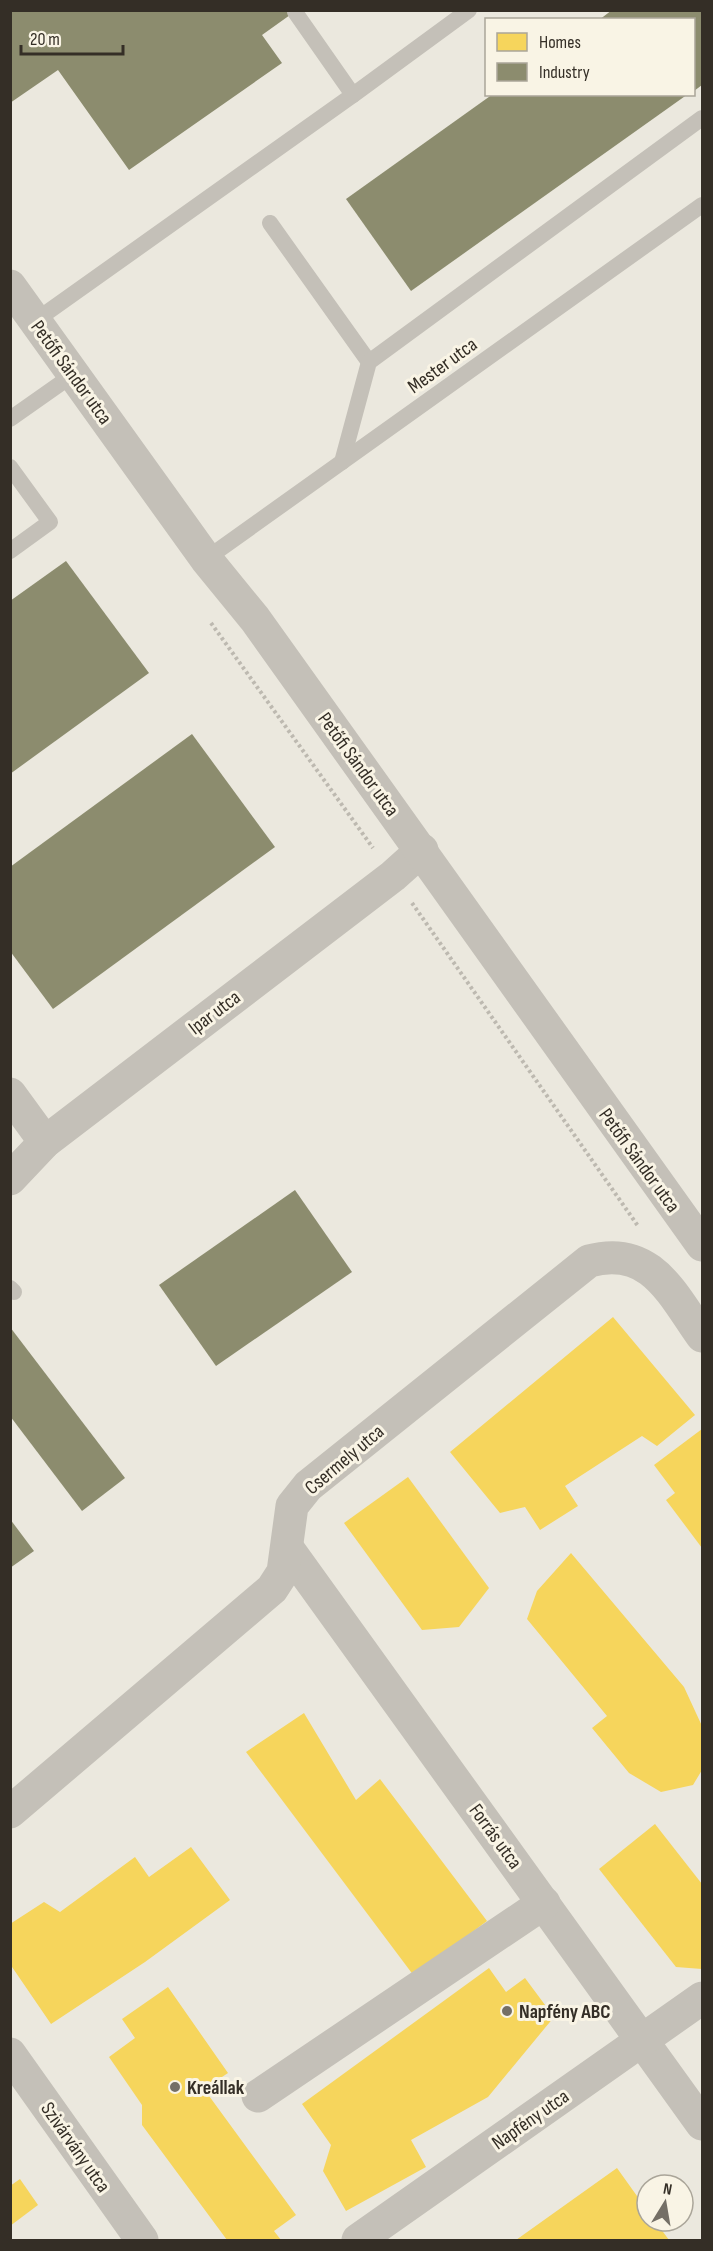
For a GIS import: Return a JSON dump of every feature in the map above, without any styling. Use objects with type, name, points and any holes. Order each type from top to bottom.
[{"type":"street","name":"Petőfi Sándor utca","points":[[10,286],[206,559],[255,619],[422,850],[702,1245]]},
{"type":"street","name":"Ipar utca","points":[[10,1179],[45,1142],[393,876],[422,850]]},
{"type":"street","points":[[10,1094],[45,1142]]},
{"type":"street","name":"Csermely utca","points":[[10,1812],[272,1589],[283,1572],[288,1549],[292,1506],[308,1486],[589,1261],[605,1257],[622,1257],[657,1273],[702,1336]]},
{"type":"street","name":"Forrás utca","points":[[288,1549],[702,2124]]},
{"type":"street","points":[[258,2096],[544,1903]]},
{"type":"street","name":"Napfény utca","points":[[358,2241],[702,1998]]},
{"type":"street","name":"Szivárvány utca","points":[[10,2054],[142,2241]]},
{"type":"lane","points":[[35,321],[470,10]]},
{"type":"lane","points":[[295,12],[353,95]]},
{"type":"lane","points":[[342,462],[369,362],[702,118]]},
{"type":"lane","name":"Mester utca","points":[[206,559],[702,205]]},
{"type":"lane","points":[[270,223],[369,362]]},
{"type":"lane","points":[[10,419],[74,374]]},
{"type":"lane","points":[[10,467],[50,522],[10,551]]},
{"type":"path","points":[[208,618],[393,876],[640,1230]]},
{"type":"building: Homes","points":[[613,1317],[695,1415],[657,1446],[642,1436],[565,1486],[578,1506],[540,1530],[525,1507],[500,1513],[450,1452]]},
{"type":"building: Homes","points":[[702,1429],[702,1548],[666,1500],[675,1493],[654,1465]]},
{"type":"building: Homes","points":[[408,1477],[489,1588],[459,1627],[422,1630],[344,1523]]},
{"type":"building: Homes","points":[[571,1553],[684,1687],[702,1726],[702,1770],[693,1785],[661,1792],[629,1773],[592,1728],[607,1716],[527,1619],[537,1591]]},
{"type":"building: Homes","points":[[304,1713],[356,1800],[380,1779],[487,1921],[414,1976],[246,1752]]},
{"type":"building: Homes","points":[[655,1824],[702,1884],[702,1969],[676,1967],[599,1869]]},
{"type":"building: Homes","points":[[191,1847],[230,1900],[145,1962],[51,2024],[10,1964],[10,1924],[44,1902],[60,1912],[135,1857],[149,1877]]},
{"type":"building: Homes","points":[[489,1968],[506,1992],[525,1978],[554,2017],[488,2097],[411,2140],[426,2167],[346,2211],[323,2171],[331,2145],[302,2104]]},
{"type":"building: Homes","points":[[168,1987],[228,2073],[204,2089],[296,2215],[274,2231],[281,2240],[227,2240],[142,2125],[142,2105],[109,2057],[135,2038],[122,2019]]},
{"type":"building: Homes","points":[[617,2168],[635,2193],[635,2233],[664,2233],[669,2240],[516,2240]]},
{"type":"building: Homes","points":[[20,2179],[38,2205],[10,2226],[10,2186]]},
{"type":"building: Industry","points":[[10,10],[297,10],[262,35],[282,63],[129,170],[58,70],[10,103]]},
{"type":"building: Industry","points":[[612,10],[702,10],[702,85],[695,90],[695,18],[602,18]]},
{"type":"building: Industry","points":[[490,96],[685,96],[411,291],[346,199]]},
{"type":"building: Industry","points":[[66,561],[149,673],[10,774],[10,601]]},
{"type":"building: Industry","points":[[192,734],[275,847],[53,1009],[10,951],[10,867]]},
{"type":"building: Industry","points":[[295,1190],[352,1272],[216,1366],[159,1285]]},
{"type":"building: Industry","points":[[10,1327],[125,1478],[82,1511],[10,1416]]},
{"type":"building: Industry","points":[[10,1519],[34,1551],[10,1568]]},
{"type":"place","name":"Napfény ABC","points":[[507,2011]]},
{"type":"place","name":"Kreállak","points":[[175,2087]]}]
